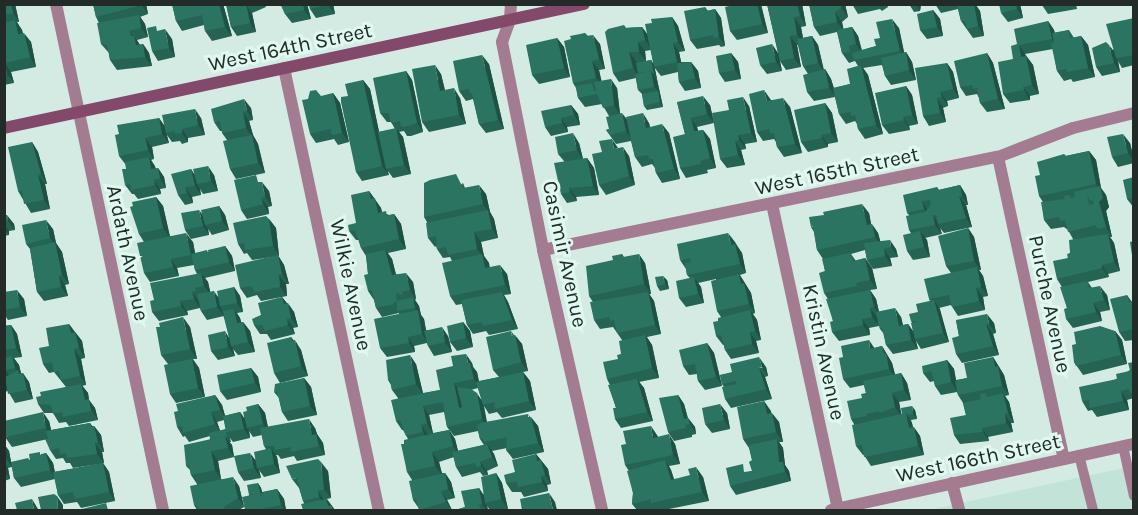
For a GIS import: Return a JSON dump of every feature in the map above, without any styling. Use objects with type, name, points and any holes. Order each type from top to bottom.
[{"type":"street","name":"Ardath Avenue","points":[[56,4],[163,510]]},
{"type":"street","name":"Casimir Avenue","points":[[511,4],[510,20],[502,42],[543,250],[602,510]]},
{"type":"street","name":"West 164th Street","points":[[4,128],[584,4]]},
{"type":"street","name":"Wilkie Avenue","points":[[284,69],[380,510]]},
{"type":"street","name":"West 165th Street","points":[[543,250],[998,157],[1073,128],[1134,113]]},
{"type":"street","name":"Purche Avenue","points":[[998,157],[1064,459]]},
{"type":"street","name":"Kristin Avenue","points":[[772,204],[834,510]]},
{"type":"street","name":"West 166th Street","points":[[834,510],[1128,445]]},
{"type":"street","points":[[952,483],[958,510]]},
{"type":"lane","points":[[1128,445],[1134,496]]},
{"type":"lane","points":[[1079,455],[1093,510]]},
{"type":"shaded area","points":[[1133,466],[1133,510],[939,510],[938,508]]},
{"type":"building","points":[[4,4],[11,4],[13,13],[4,15]]},
{"type":"building","points":[[93,4],[141,4],[142,5],[96,17]]},
{"type":"building","points":[[172,4],[219,4],[225,27],[205,31],[202,15],[176,21]]},
{"type":"building","points":[[226,4],[246,4],[250,23],[231,27]]},
{"type":"building","points":[[303,4],[304,10],[285,14],[281,5]]},
{"type":"building","points":[[309,4],[328,4],[328,5],[310,9]]},
{"type":"building","points":[[729,4],[757,4],[762,24],[730,31],[725,7]]},
{"type":"building","points":[[767,4],[797,4],[800,16],[794,17],[797,35],[790,36],[794,58],[780,61]]},
{"type":"building","points":[[809,4],[841,4],[841,8],[835,12],[837,22],[814,27]]},
{"type":"building","points":[[974,4],[978,26],[967,29],[965,21],[961,21],[957,5]]},
{"type":"building","points":[[999,4],[1016,4],[1017,9],[1001,13]]},
{"type":"building","points":[[705,7],[706,11],[715,9],[719,37],[714,38],[713,35],[690,40],[684,11]]},
{"type":"building","points":[[933,10],[937,27],[920,30],[917,14]]},
{"type":"building","points":[[139,15],[141,28],[129,31],[131,36],[134,36],[136,45],[143,44],[145,57],[110,60],[107,45],[101,44],[97,23]]},
{"type":"building","points":[[672,17],[678,42],[673,43],[677,62],[654,67],[645,24],[652,23],[651,19]]},
{"type":"building","points":[[1134,18],[1134,55],[1116,58],[1106,24]]},
{"type":"building","points":[[892,19],[900,51],[854,60],[852,53],[876,46],[874,39],[880,38],[876,22]]},
{"type":"building","points":[[15,20],[18,34],[24,33],[30,57],[5,63],[7,74],[4,75],[4,23]]},
{"type":"building","points":[[1048,21],[1052,39],[1019,45],[1021,57],[1026,56],[1032,85],[1023,87],[1024,90],[1003,94],[998,62],[1013,59],[1011,46],[1017,44],[1014,29]]},
{"type":"building","points":[[624,25],[624,28],[642,27],[645,40],[638,42],[639,52],[629,52],[633,68],[613,73],[605,32]]},
{"type":"building","points":[[156,26],[157,31],[165,29],[169,48],[152,51],[147,28]]},
{"type":"building","points":[[852,27],[856,44],[849,46],[850,52],[842,53],[837,30]]},
{"type":"building","points":[[1069,30],[1070,38],[1081,36],[1088,68],[1067,72],[1066,69],[1057,71],[1051,43],[1054,42],[1052,33]]},
{"type":"building","points":[[585,33],[586,36],[593,35],[599,59],[592,61],[596,78],[573,83],[564,41],[571,39],[570,36]]},
{"type":"building","points":[[812,36],[818,63],[803,66],[797,39]]},
{"type":"building","points":[[557,38],[564,68],[532,75],[526,45]]},
{"type":"building","points":[[1106,42],[1114,63],[1096,67],[1092,48]]},
{"type":"building","points":[[772,44],[776,62],[760,65],[756,48]]},
{"type":"building","points":[[906,52],[909,70],[885,76],[881,58]]},
{"type":"building","points":[[731,53],[735,70],[719,73],[716,56]]},
{"type":"building","points":[[987,53],[998,99],[980,103],[977,88],[973,89],[972,85],[960,87],[954,61]]},
{"type":"building","points":[[482,55],[498,120],[479,124],[472,93],[470,94],[469,89],[459,91],[453,61]]},
{"type":"building","points":[[651,60],[654,74],[651,71],[638,73],[636,63]]},
{"type":"building","points":[[691,62],[695,78],[679,82],[677,63]]},
{"type":"building","points":[[947,63],[953,89],[940,92],[942,97],[937,98],[940,113],[923,116],[915,68]]},
{"type":"building","points":[[435,65],[440,91],[454,88],[459,115],[422,122],[412,69]]},
{"type":"building","points":[[861,65],[876,125],[858,129],[855,115],[851,116],[851,112],[839,114],[833,88],[850,84],[847,69]]},
{"type":"building","points":[[825,69],[829,88],[807,92],[803,75]]},
{"type":"building","points":[[406,71],[417,123],[405,127],[401,126],[400,121],[391,123],[389,113],[380,113],[373,78]]},
{"type":"building","points":[[651,71],[654,87],[638,90],[635,74]]},
{"type":"building","points":[[611,79],[614,105],[603,108],[597,94],[578,98],[576,86],[592,83],[596,91],[594,82]]},
{"type":"building","points":[[363,80],[382,166],[356,172],[341,97],[348,96],[345,84]]},
{"type":"building","points":[[906,86],[912,115],[903,117],[904,120],[882,125],[875,93]]},
{"type":"building","points":[[316,90],[321,96],[333,93],[342,133],[332,135],[330,129],[310,134],[302,100],[308,99],[310,91]]},
{"type":"building","points":[[764,90],[767,101],[783,98],[795,144],[777,147],[774,133],[770,134],[769,129],[757,132],[749,94]]},
{"type":"building","points":[[658,91],[660,102],[644,106],[642,94]]},
{"type":"building","points":[[703,96],[707,114],[691,118],[694,131],[703,130],[710,158],[700,161],[701,164],[680,168],[673,137],[685,134],[677,102]]},
{"type":"building","points":[[743,97],[751,133],[738,135],[739,140],[735,141],[738,155],[720,159],[712,113],[729,110],[727,100]]},
{"type":"building","points":[[244,99],[247,111],[243,112],[246,128],[222,133],[220,121],[214,122],[211,109]]},
{"type":"building","points":[[825,103],[831,133],[821,135],[822,138],[801,142],[794,110]]},
{"type":"building","points":[[571,105],[574,115],[561,118],[562,123],[545,127],[541,111]]},
{"type":"building","points":[[195,109],[198,125],[182,129],[182,133],[175,134],[175,131],[166,133],[162,115]]},
{"type":"building","points":[[622,113],[626,131],[610,135],[606,130],[609,129],[606,117]]},
{"type":"building","points":[[643,113],[646,128],[662,124],[674,169],[656,173],[653,159],[649,159],[648,155],[635,157],[626,117]]},
{"type":"building","points":[[159,118],[162,134],[145,138],[148,150],[119,156],[115,135],[119,134],[117,125]]},
{"type":"building","points":[[396,128],[404,165],[386,169],[378,132]]},
{"type":"building","points":[[573,133],[577,150],[558,154],[555,137]]},
{"type":"building","points":[[1123,134],[1128,153],[1112,157],[1107,137]]},
{"type":"building","points":[[252,135],[258,163],[230,169],[223,141]]},
{"type":"building","points":[[612,139],[614,149],[623,147],[629,176],[599,185],[592,154],[602,152],[599,141]]},
{"type":"building","points":[[32,142],[41,174],[38,175],[44,200],[24,204],[22,191],[18,191],[8,147]]},
{"type":"building","points":[[1089,151],[1096,184],[1039,196],[1035,176],[1040,175],[1037,162],[1064,154],[1065,156]]},
{"type":"building","points":[[149,157],[151,169],[158,168],[160,178],[154,180],[155,185],[131,190],[130,184],[125,185],[122,169],[126,169],[125,162]]},
{"type":"building","points":[[587,158],[593,186],[569,188],[570,192],[561,194],[554,163]]},
{"type":"building","points":[[208,166],[211,181],[197,184],[193,169]]},
{"type":"building","points":[[191,169],[195,186],[185,187],[187,193],[178,195],[171,174]]},
{"type":"building","points":[[456,174],[463,188],[479,185],[483,204],[424,217],[424,183]]},
{"type":"building","points":[[256,175],[258,182],[262,182],[265,197],[261,198],[263,204],[241,210],[234,180]]},
{"type":"building","points":[[1134,177],[1134,198],[1127,199],[1123,180]]},
{"type":"building","points":[[960,185],[962,196],[959,196],[966,218],[938,224],[936,215],[933,215],[935,225],[909,230],[906,216],[925,212],[931,205],[930,200],[922,201],[924,209],[907,213],[903,195],[937,187],[938,190]]},
{"type":"building","points":[[1100,186],[1103,198],[1099,202],[1106,227],[1097,229],[1096,225],[1068,232],[1065,220],[1060,221],[1059,217],[1044,220],[1041,202],[1065,199],[1064,196],[1069,195],[1070,198],[1075,197],[1074,192]],"holes":[[[1087,193],[1090,201],[1093,200],[1094,204],[1089,205]]]},
{"type":"building","points":[[369,191],[371,199],[375,198],[378,213],[386,211],[387,216],[394,214],[399,239],[361,248],[355,230],[349,231],[348,225],[356,223],[351,195]]},
{"type":"building","points":[[156,197],[163,228],[139,234],[130,207],[133,206],[132,202]]},
{"type":"building","points":[[862,204],[867,225],[872,224],[875,237],[817,250],[809,217]]},
{"type":"building","points":[[219,206],[222,221],[205,225],[201,210]]},
{"type":"building","points":[[199,210],[203,226],[185,230],[181,213]]},
{"type":"building","points":[[488,210],[492,229],[474,232],[477,249],[448,255],[446,247],[437,249],[436,236],[428,238],[426,223]]},
{"type":"building","points":[[4,215],[7,215],[8,221],[4,222]]},
{"type":"building","points":[[266,216],[269,219],[273,246],[245,250],[244,243],[238,244],[233,223]]},
{"type":"building","points":[[46,220],[50,238],[26,244],[22,225]]},
{"type":"building","points":[[968,228],[974,261],[946,266],[938,236]]},
{"type":"building","points":[[920,231],[924,247],[907,251],[903,235]]},
{"type":"building","points":[[186,233],[191,255],[171,259],[173,267],[144,273],[137,243]]},
{"type":"building","points":[[728,233],[731,245],[735,244],[740,264],[687,275],[685,263],[691,262],[690,258],[680,260],[677,244]]},
{"type":"building","points":[[1108,234],[1114,262],[1102,265],[1102,268],[1057,279],[1053,261],[1068,258],[1069,240]]},
{"type":"building","points":[[890,240],[891,247],[884,249],[885,256],[867,260],[864,243]]},
{"type":"building","points":[[1134,241],[1134,254],[1132,255],[1130,242]]},
{"type":"building","points":[[55,242],[62,275],[59,276],[61,287],[37,292],[30,248]]},
{"type":"building","points":[[225,246],[229,262],[195,270],[191,254],[207,250],[209,256],[208,250]]},
{"type":"building","points":[[385,250],[392,275],[406,273],[410,290],[402,292],[403,295],[396,293],[397,301],[413,297],[415,308],[397,311],[397,302],[393,302],[394,304],[376,308],[372,290],[368,291],[364,275],[368,274],[366,254]]},
{"type":"building","points":[[850,253],[853,261],[865,258],[870,280],[856,283],[857,286],[824,293],[819,273],[825,271],[822,259]]},
{"type":"building","points":[[482,254],[485,268],[500,265],[505,285],[450,296],[442,263]]},
{"type":"building","points":[[622,254],[623,257],[639,254],[644,284],[589,296],[586,266],[613,260],[612,256]]},
{"type":"building","points":[[278,255],[282,274],[279,275],[280,287],[255,292],[251,286],[240,288],[235,265]]},
{"type":"building","points":[[977,267],[981,287],[976,288],[979,301],[952,307],[949,295],[929,299],[924,279]]},
{"type":"building","points":[[201,273],[204,286],[195,288],[196,291],[192,292],[194,299],[180,301],[181,306],[152,312],[150,301],[154,300],[150,283]]},
{"type":"building","points":[[739,274],[741,284],[744,283],[749,304],[717,311],[711,281]]},
{"type":"building","points":[[663,276],[665,284],[657,286],[655,277]]},
{"type":"building","points":[[694,277],[698,294],[679,298],[676,281]]},
{"type":"building","points":[[1087,281],[1089,288],[1100,286],[1104,300],[1093,303],[1096,312],[1066,319],[1064,309],[1067,308],[1060,287]]},
{"type":"building","points":[[234,287],[237,303],[220,306],[217,291]]},
{"type":"building","points":[[17,290],[20,307],[4,310],[4,292]]},
{"type":"building","points":[[870,290],[874,307],[870,308],[872,317],[862,319],[863,325],[832,332],[830,322],[833,321],[826,299]]},
{"type":"building","points":[[214,291],[217,307],[201,311],[197,294]]},
{"type":"building","points":[[502,292],[512,320],[483,326],[482,322],[467,325],[461,300]]},
{"type":"building","points":[[648,292],[655,325],[617,333],[614,320],[610,321],[609,317],[594,320],[590,302]]},
{"type":"building","points":[[1127,295],[1129,302],[1134,301],[1134,311],[1132,311],[1134,329],[1119,332],[1110,299]]},
{"type":"building","points":[[282,297],[284,304],[288,303],[291,318],[287,319],[288,325],[265,331],[262,325],[254,325],[252,319],[261,315],[258,303]]},
{"type":"building","points":[[934,300],[943,333],[915,339],[911,323],[919,321],[911,321],[909,314],[918,312],[916,304]]},
{"type":"building","points":[[895,308],[899,326],[908,324],[911,340],[886,345],[876,312]]},
{"type":"building","points":[[234,309],[237,323],[243,322],[248,342],[231,346],[223,311]]},
{"type":"building","points":[[418,310],[422,334],[408,337],[409,343],[380,348],[374,319]]},
{"type":"building","points":[[750,310],[755,331],[750,332],[752,344],[725,350],[721,335],[716,336],[713,322],[718,321],[718,318]]},
{"type":"building","points":[[987,314],[989,324],[986,324],[993,346],[956,354],[952,338],[959,336],[956,320]]},
{"type":"building","points":[[183,317],[190,349],[161,355],[156,327],[160,327],[159,323]]},
{"type":"building","points":[[463,322],[466,338],[450,342],[447,326]]},
{"type":"building","points":[[69,324],[71,333],[75,332],[79,348],[74,349],[80,376],[61,380],[59,371],[54,372],[52,362],[43,364],[39,348],[49,346],[46,328]]},
{"type":"building","points":[[11,325],[16,348],[4,350],[4,326]]},
{"type":"building","points":[[1100,326],[1115,331],[1121,355],[1076,366],[1072,345],[1076,344],[1074,332]]},
{"type":"building","points":[[442,327],[445,342],[428,346],[424,331]]},
{"type":"building","points":[[225,331],[228,347],[211,351],[208,335]]},
{"type":"building","points":[[511,331],[512,336],[515,335],[521,362],[493,370],[486,337]]},
{"type":"building","points":[[645,335],[652,368],[607,379],[603,362],[618,359],[617,355],[621,354],[619,341]]},
{"type":"building","points":[[291,337],[292,341],[295,340],[301,366],[274,373],[267,343]]},
{"type":"building","points":[[869,340],[870,349],[882,346],[889,369],[843,379],[839,358],[843,357],[841,346]]},
{"type":"building","points":[[707,343],[716,377],[698,381],[695,364],[683,366],[679,350]]},
{"type":"building","points":[[466,354],[474,379],[454,383],[459,408],[462,407],[457,387],[471,389],[477,393],[482,419],[447,427],[443,402],[423,406],[427,424],[421,425],[423,432],[406,436],[400,420],[396,421],[391,400],[440,390],[436,370],[453,366],[451,356]]},
{"type":"building","points":[[410,355],[416,384],[392,390],[390,380],[388,380],[386,360]]},
{"type":"building","points":[[12,356],[15,368],[4,372],[4,358]]},
{"type":"building","points":[[759,357],[762,367],[759,368],[766,389],[725,399],[722,387],[736,384],[736,381],[722,384],[720,375],[732,372],[730,364]]},
{"type":"building","points":[[993,357],[995,367],[998,366],[1002,386],[958,395],[955,381],[967,378],[964,363]]},
{"type":"building","points":[[192,359],[198,388],[170,394],[164,365]]},
{"type":"building","points":[[947,360],[951,382],[935,386],[931,371],[923,373],[922,366]]},
{"type":"building","points":[[1134,362],[1134,369],[1130,370],[1128,363]]},
{"type":"building","points":[[251,368],[255,383],[220,391],[217,375]]},
{"type":"building","points":[[18,370],[19,374],[23,373],[27,390],[8,394],[5,377]]},
{"type":"building","points":[[1134,370],[1134,392],[1130,393],[1129,389],[1121,391],[1123,401],[1090,408],[1089,400],[1082,401],[1079,387],[1117,379],[1116,374]]},
{"type":"building","points":[[523,372],[529,401],[495,409],[494,402],[483,405],[476,382]]},
{"type":"building","points":[[901,373],[904,390],[892,393],[895,407],[880,413],[879,411],[851,419],[847,401],[862,398],[861,394],[866,393],[863,381]]},
{"type":"building","points":[[304,378],[310,406],[282,412],[277,391],[274,392],[275,384]]},
{"type":"building","points":[[637,379],[647,412],[615,419],[613,408],[616,408],[608,385]]},
{"type":"building","points":[[81,384],[85,400],[89,399],[91,411],[63,417],[62,412],[53,414],[51,405],[38,404],[36,397],[41,396],[40,392]]},
{"type":"building","points":[[986,393],[987,397],[1003,393],[1008,413],[1005,414],[1006,423],[982,428],[983,432],[954,435],[950,418],[966,415],[963,403],[981,399],[980,394]]},
{"type":"building","points":[[215,395],[220,410],[211,412],[215,424],[183,433],[182,426],[177,427],[174,412],[178,411],[176,404]]},
{"type":"building","points":[[678,395],[684,419],[688,418],[690,424],[685,425],[686,428],[668,432],[659,398]]},
{"type":"building","points":[[764,401],[767,414],[772,413],[776,432],[743,439],[737,407]]},
{"type":"building","points":[[258,404],[263,424],[247,428],[243,412],[247,411],[246,407]]},
{"type":"building","points":[[720,404],[724,420],[705,424],[702,408]]},
{"type":"building","points":[[912,406],[913,414],[902,414],[901,408]]},
{"type":"building","points":[[43,412],[46,428],[5,437],[4,421]]},
{"type":"building","points":[[240,412],[244,429],[226,432],[223,416]]},
{"type":"building","points":[[906,413],[909,428],[914,427],[918,446],[864,457],[862,445],[856,446],[852,425]]},
{"type":"building","points":[[528,414],[528,417],[531,417],[538,443],[506,450],[507,437],[484,442],[483,438],[480,439],[477,426],[480,423]]},
{"type":"building","points":[[309,419],[312,435],[316,434],[319,446],[291,452],[290,447],[275,450],[274,446],[264,446],[260,428]]},
{"type":"building","points":[[90,423],[91,427],[94,426],[98,442],[95,443],[97,454],[67,458],[66,453],[60,454],[59,448],[50,450],[45,439],[48,439],[46,431]]},
{"type":"building","points":[[651,426],[653,438],[669,434],[673,455],[625,465],[621,445],[626,444],[623,431]]},
{"type":"building","points":[[226,429],[227,437],[210,439],[209,433]]},
{"type":"building","points":[[449,430],[453,446],[432,452],[435,466],[407,472],[401,444],[404,444],[404,440]]},
{"type":"building","points":[[225,436],[228,448],[211,451],[215,470],[191,475],[189,465],[186,466],[184,445]]},
{"type":"building","points":[[777,439],[779,462],[783,462],[785,472],[730,486],[726,468],[743,464],[744,472],[752,471],[749,462],[752,460],[749,445]]},
{"type":"building","points":[[487,444],[492,457],[480,462],[481,466],[477,467],[474,463],[456,467],[452,452]]},
{"type":"building","points":[[271,448],[274,464],[257,468],[254,452]]},
{"type":"building","points":[[40,452],[40,455],[46,453],[50,470],[14,478],[11,462],[28,458],[30,461],[29,454]]},
{"type":"building","points":[[250,453],[254,468],[238,472],[234,456]]},
{"type":"building","points":[[536,454],[537,461],[541,460],[545,475],[541,476],[542,482],[518,487],[517,482],[506,483],[504,475],[515,472],[512,460]]},
{"type":"building","points":[[318,459],[321,462],[324,489],[318,491],[319,497],[303,501],[297,478],[292,479],[286,466]]},
{"type":"building","points":[[665,460],[671,480],[690,475],[688,469],[696,467],[702,492],[651,503],[651,499],[632,504],[633,493],[627,471]]},
{"type":"building","points":[[103,463],[109,492],[75,499],[73,492],[58,495],[53,472]]},
{"type":"building","points":[[445,473],[448,489],[441,491],[446,502],[419,510],[416,500],[413,500],[409,481]]},
{"type":"building","points":[[496,473],[501,499],[485,503],[481,477]]},
{"type":"building","points":[[233,477],[238,498],[224,507],[225,510],[199,510],[194,505],[190,486]]},
{"type":"building","points":[[258,483],[261,496],[260,493],[249,495],[247,485]]},
{"type":"building","points":[[479,488],[481,510],[458,510],[465,507],[461,491]]},
{"type":"building","points":[[277,489],[281,505],[245,510],[242,497],[260,493],[262,499],[261,493]]},
{"type":"building","points":[[549,493],[553,510],[522,510],[520,499]]},
{"type":"building","points":[[54,494],[57,496],[58,510],[41,510],[38,497]]},
{"type":"building","points":[[32,499],[34,510],[17,510],[15,503]]},
{"type":"building","points":[[326,499],[328,506],[331,505],[333,510],[303,510],[301,504]]},
{"type":"building","points":[[106,503],[108,510],[82,509]]}]
